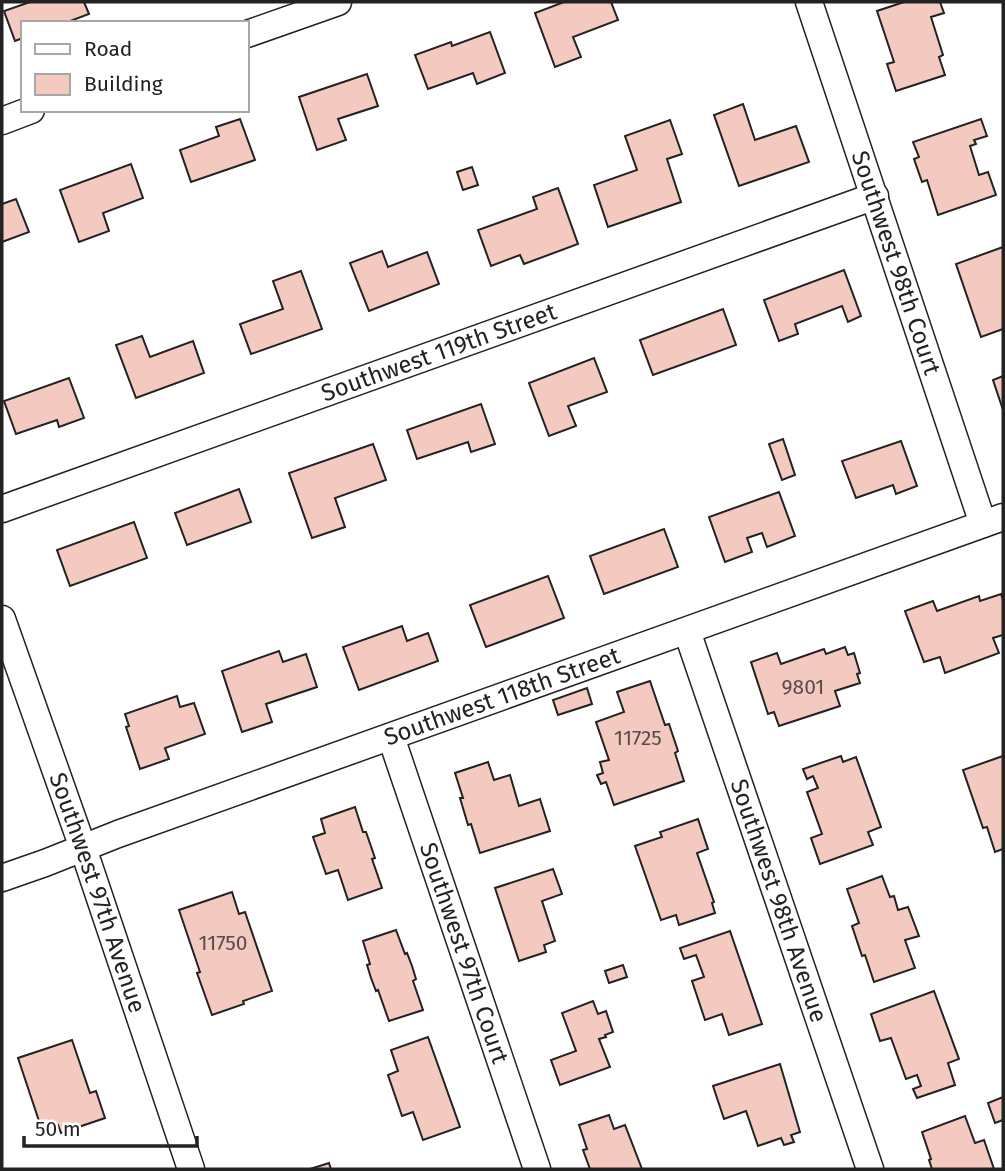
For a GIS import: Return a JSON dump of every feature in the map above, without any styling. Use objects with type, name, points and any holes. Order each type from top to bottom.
[{"type":"street","points":[[248,34],[338,2]]},
{"type":"street","name":"Southwest 98th Court","points":[[809,2],[875,196],[993,521]]},
{"type":"street","points":[[2,121],[26,112]]},
{"type":"street","name":"Southwest 119th Street","points":[[2,509],[875,196]]},
{"type":"street","name":"Southwest 118th Street","points":[[2,878],[993,521]]},
{"type":"street","name":"Southwest 97th Avenue","points":[[2,619],[83,848],[191,1169]]},
{"type":"street","name":"Southwest 98th Avenue","points":[[687,631],[870,1169]]},
{"type":"street","name":"Southwest 97th Court","points":[[391,737],[537,1169]]},
{"type":"building","points":[[30,2],[84,2],[89,14],[70,21],[21,21],[21,39],[15,41],[4,11]]},
{"type":"building","points":[[564,2],[611,2],[618,20],[573,37],[581,57],[555,67],[535,13]]},
{"type":"building","points":[[904,2],[940,2],[944,13],[931,17],[943,55],[939,57],[945,75],[896,91],[887,64],[894,62],[877,11]]},
{"type":"building","points":[[490,32],[505,73],[477,84],[473,73],[428,89],[415,55],[451,42],[452,46]]},
{"type":"building","points":[[367,74],[378,106],[338,119],[346,140],[317,150],[299,97]]},
{"type":"building","points":[[743,104],[755,140],[796,126],[809,162],[739,186],[714,115]]},
{"type":"building","points":[[240,119],[255,160],[191,182],[180,150],[219,136],[216,127]]},
{"type":"building","points":[[981,119],[987,136],[974,140],[976,144],[970,146],[979,175],[988,172],[996,195],[938,215],[927,180],[922,182],[914,159],[919,157],[913,142]]},
{"type":"building","points":[[670,120],[682,154],[667,159],[681,202],[608,227],[594,185],[637,170],[625,136]]},
{"type":"building","points":[[131,164],[143,198],[103,213],[109,231],[79,242],[60,190]]},
{"type":"building","points":[[472,167],[478,185],[463,190],[457,172]]},
{"type":"building","points":[[558,188],[578,244],[524,264],[520,255],[491,266],[478,230],[537,209],[533,197]]},
{"type":"building","points":[[16,199],[29,232],[2,242],[2,204]]},
{"type":"building","points":[[1003,247],[1003,329],[981,337],[956,264]]},
{"type":"building","points":[[382,251],[388,267],[427,252],[439,284],[369,311],[350,263]]},
{"type":"building","points":[[844,270],[861,316],[848,322],[842,306],[795,324],[798,334],[779,341],[764,300]]},
{"type":"building","points":[[301,271],[322,329],[251,354],[240,324],[283,309],[273,281]]},
{"type":"building","points":[[723,309],[736,345],[653,375],[640,340]]},
{"type":"building","points":[[142,336],[150,357],[193,341],[204,373],[136,398],[116,345]]},
{"type":"building","points":[[594,358],[607,392],[568,406],[576,426],[549,436],[529,383]]},
{"type":"building","points":[[1003,376],[1003,410],[993,380]]},
{"type":"building","points":[[69,378],[84,418],[59,427],[57,420],[16,434],[4,401]]},
{"type":"building","points":[[481,404],[495,444],[471,452],[468,442],[417,459],[407,430]]},
{"type":"building","points":[[783,439],[795,475],[782,480],[769,444]]},
{"type":"building","points":[[901,441],[917,486],[896,494],[893,485],[856,498],[842,461]]},
{"type":"building","points":[[373,444],[386,480],[335,498],[345,527],[312,538],[289,473]]},
{"type":"building","points":[[239,489],[251,522],[187,545],[175,513]]},
{"type":"building","points":[[779,492],[795,536],[767,547],[762,533],[747,538],[752,552],[725,562],[709,517]]},
{"type":"building","points":[[134,522],[147,558],[70,586],[57,550]]},
{"type":"building","points":[[664,529],[678,567],[604,594],[590,556]]},
{"type":"building","points":[[548,576],[564,618],[486,647],[470,605]]},
{"type":"building","points":[[1001,594],[1003,635],[993,638],[999,653],[945,673],[940,657],[924,662],[905,611],[933,601],[937,611],[979,596],[980,601]]},
{"type":"building","points":[[402,626],[407,641],[428,633],[438,661],[359,690],[343,647]]},
{"type":"building","points":[[845,647],[848,655],[854,653],[860,683],[835,691],[840,706],[779,726],[774,712],[768,714],[751,662],[777,653],[781,664],[824,649],[826,654]]},
{"type":"building","points":[[279,651],[283,662],[306,654],[317,687],[266,704],[272,722],[242,732],[222,671]]},
{"type":"building","points":[[650,681],[665,725],[669,724],[684,781],[614,805],[606,782],[601,784],[597,775],[603,773],[600,762],[609,760],[596,722],[624,712],[617,692]]},
{"type":"building","points":[[587,688],[592,704],[558,715],[553,700]]},
{"type":"building","points":[[177,696],[180,707],[194,703],[205,734],[165,748],[169,759],[140,769],[126,727],[129,726],[125,714]]},
{"type":"building","points":[[841,756],[843,762],[856,757],[881,827],[868,832],[873,845],[820,864],[811,838],[822,834],[807,792],[818,788],[813,776],[807,779],[803,769]]},
{"type":"building","points":[[1003,756],[1003,849],[995,852],[987,827],[983,828],[963,770]]},
{"type":"building","points":[[488,762],[494,780],[510,775],[519,806],[540,799],[550,831],[480,853],[471,824],[468,825],[455,773]]},
{"type":"building","points":[[355,807],[375,858],[372,859],[382,888],[348,900],[338,870],[326,874],[313,837],[325,833],[321,819]]},
{"type":"building","points":[[698,819],[708,849],[697,853],[714,902],[715,913],[679,925],[676,915],[661,920],[635,846],[662,837],[660,832]]},
{"type":"building","points":[[553,869],[562,894],[542,901],[555,941],[544,945],[546,952],[519,961],[495,888]]},
{"type":"building","points":[[882,876],[890,897],[894,896],[898,910],[908,907],[919,936],[905,940],[915,968],[874,982],[852,926],[859,923],[847,889]]},
{"type":"building","points":[[232,892],[239,914],[245,912],[272,991],[212,1015],[179,910]]},
{"type":"building","points":[[396,930],[412,966],[416,979],[413,981],[423,1010],[389,1021],[371,978],[363,941]]},
{"type":"building","points":[[730,931],[762,1024],[729,1035],[722,1014],[705,1020],[692,981],[704,977],[696,955],[684,959],[680,948]]},
{"type":"building","points":[[623,965],[627,977],[609,983],[605,971]]},
{"type":"building","points":[[934,991],[959,1059],[948,1063],[955,1085],[917,1098],[913,1089],[921,1086],[917,1075],[906,1079],[891,1038],[880,1041],[871,1014]]},
{"type":"building","points":[[593,1001],[598,1014],[606,1011],[613,1032],[599,1039],[610,1067],[560,1085],[551,1060],[576,1051],[562,1013]]},
{"type":"building","points":[[428,1037],[460,1127],[423,1140],[413,1112],[402,1116],[388,1075],[398,1071],[391,1050]]},
{"type":"building","points":[[72,1040],[90,1093],[96,1091],[105,1118],[61,1133],[58,1125],[42,1130],[18,1058]]},
{"type":"building","points":[[780,1064],[800,1132],[791,1135],[794,1142],[784,1145],[781,1138],[758,1146],[746,1111],[724,1119],[713,1086]]},
{"type":"building","points":[[1003,1097],[1003,1120],[995,1123],[988,1103]]},
{"type":"building","points":[[609,1115],[614,1129],[625,1125],[642,1169],[590,1169],[583,1150],[587,1149],[579,1125]]},
{"type":"building","points":[[965,1116],[975,1143],[984,1140],[994,1169],[932,1169],[922,1132]]},
{"type":"building","points":[[329,1163],[331,1169],[310,1169]]}]
